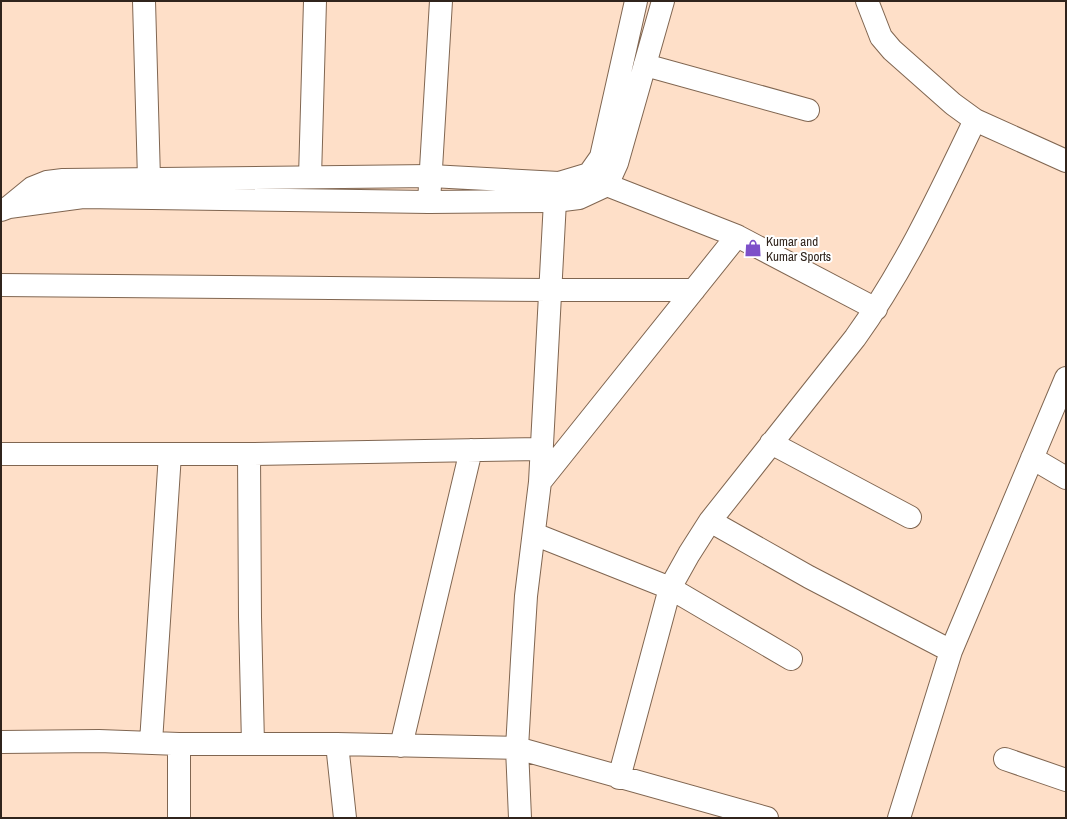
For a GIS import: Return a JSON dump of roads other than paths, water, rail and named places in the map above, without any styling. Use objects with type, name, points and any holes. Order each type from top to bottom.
[{"type":"street","points":[[144,1],[149,179]]},
{"type":"street","points":[[310,177],[315,1]]},
{"type":"street","points":[[429,202],[441,1]]},
{"type":"street","points":[[598,179],[601,157],[636,1]]},
{"type":"street","points":[[5,208],[83,196],[429,202],[557,192],[598,179],[617,162],[663,1]]},
{"type":"street","points":[[867,1],[881,37],[892,50],[953,104],[975,120],[1066,161]]},
{"type":"street","points":[[645,65],[808,110]]},
{"type":"street","points":[[619,778],[670,588],[688,554],[710,521],[855,338],[876,309],[908,255],[975,120]]},
{"type":"street","points":[[5,208],[32,188],[47,182],[63,180],[431,176],[557,192]]},
{"type":"street","points":[[598,179],[737,236],[876,309]]},
{"type":"street","points":[[520,818],[517,748],[526,596],[540,482],[550,290],[557,192]]},
{"type":"street","points":[[540,482],[737,236]]},
{"type":"street","points":[[1,286],[694,290]]},
{"type":"street","points":[[899,818],[951,651],[1066,378]]},
{"type":"street","points":[[771,443],[910,517]]},
{"type":"street","points":[[1,454],[249,454],[542,449]]},
{"type":"street","points":[[401,746],[471,450]]},
{"type":"street","points":[[151,742],[170,454]]},
{"type":"street","points":[[249,454],[250,617],[253,744]]},
{"type":"street","points":[[1032,458],[1066,478]]},
{"type":"street","points":[[710,521],[809,577],[951,651]]},
{"type":"street","points":[[534,534],[670,588],[791,659]]},
{"type":"street","points":[[1,742],[99,741],[179,744],[337,744],[517,748],[619,778],[767,818]]},
{"type":"street","points":[[179,744],[179,818]]},
{"type":"street","points":[[337,744],[344,818]]},
{"type":"street","points":[[1005,759],[1066,780]]},
{"type":"place","name":"Kumar and Kumar Sports","points":[[753,248]]}]
